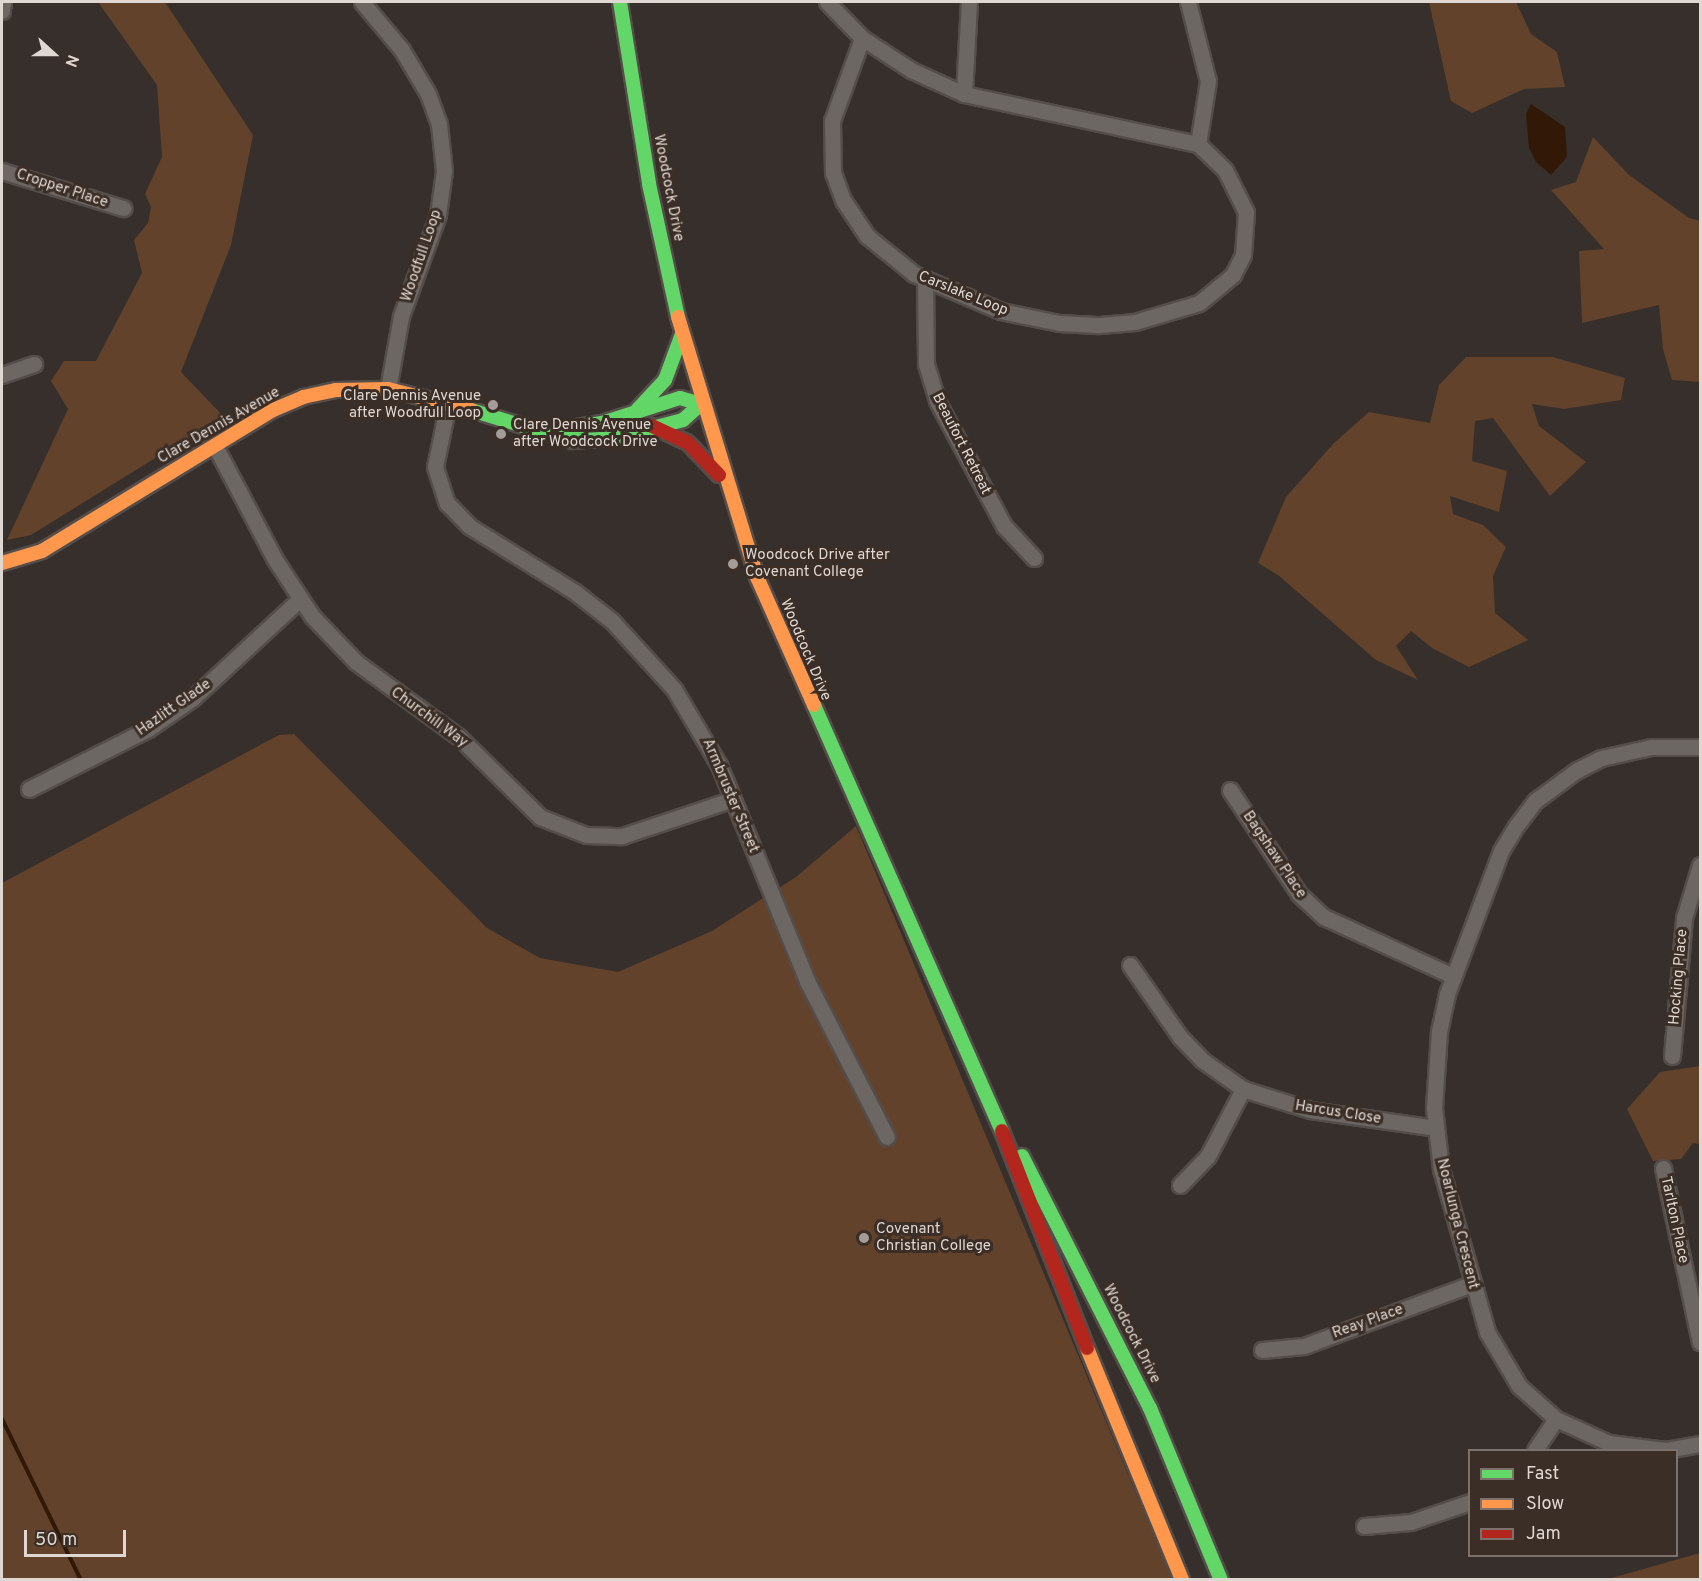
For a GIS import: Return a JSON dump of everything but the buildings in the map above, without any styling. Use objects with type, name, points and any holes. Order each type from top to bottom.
[{"type":"main road","name":"Woodcock Drive","points":[[620,2],[649,184],[682,334],[726,486],[757,577],[812,708],[994,1111],[1022,1191],[1182,1580]]},
{"type":"main road","points":[[632,414],[665,380],[682,334]]},
{"type":"main road","name":"Clare Dennis Avenue","points":[[2,563],[42,551],[273,410],[303,397],[336,390],[388,388],[572,441],[614,438],[652,426],[682,420],[701,404]]},
{"type":"main road","name":"Clare Dennis Avenue","points":[[539,432],[632,414],[680,398],[701,404]]},
{"type":"main road","points":[[652,426],[687,442],[726,486]]},
{"type":"main road","name":"Woodcock Drive","points":[[994,1111],[1018,1147],[1150,1408],[1221,1580]]},
{"type":"street","points":[[2,12],[3,2]]},
{"type":"street","name":"Woodfull Loop","points":[[362,2],[402,50],[428,94],[439,124],[444,171],[438,215],[401,316],[388,388]]},
{"type":"street","points":[[827,2],[862,38],[911,70],[964,94],[1198,144],[1208,81],[1188,2]]},
{"type":"street","points":[[964,94],[969,2]]},
{"type":"street","name":"Carslake Loop","points":[[862,38],[832,121],[833,173],[846,206],[867,236],[889,257],[925,279],[1001,311],[1059,323],[1135,322],[1199,303],[1233,274],[1243,255],[1247,234],[1238,190],[1225,170],[1198,144]]},
{"type":"street","name":"Cropper Place","points":[[2,171],[123,208]]},
{"type":"street","name":"Beaufort Retreat","points":[[925,279],[926,364],[937,401],[1004,526],[1034,558]]},
{"type":"street","points":[[2,375],[34,364]]},
{"type":"street","name":"Armbruster Street","points":[[448,404],[435,467],[447,503],[469,526],[575,592],[645,654],[699,726],[733,799],[807,981],[887,1137]]},
{"type":"street","name":"Churchill Way","points":[[215,446],[300,599],[356,662],[459,737],[531,809],[562,828],[586,836],[622,836],[733,799]]},
{"type":"street","name":"Hazlitt Glade","points":[[29,789],[148,729],[193,698],[300,599]]},
{"type":"street","name":"Noarlunga Crescent","points":[[1638,1449],[1582,1433],[1556,1419],[1519,1386],[1500,1360],[1487,1332],[1446,1190],[1436,1128],[1438,1040],[1453,976],[1501,851],[1535,801],[1577,770],[1601,758],[1651,747],[1701,747]]},
{"type":"street","name":"Bagshaw Place","points":[[1230,790],[1299,894],[1324,918],[1453,976]]},
{"type":"street","name":"Hocking Place","points":[[1672,1056],[1684,918],[1701,865]]},
{"type":"street","name":"Harcus Close","points":[[1130,965],[1180,1037],[1202,1060],[1243,1089],[1282,1105],[1436,1128]]},
{"type":"street","points":[[1180,1185],[1208,1156],[1243,1089]]},
{"type":"street","name":"Tarlton Place","points":[[1663,1168],[1701,1342]]},
{"type":"street","name":"Reay Place","points":[[1262,1350],[1304,1346],[1472,1284]]},
{"type":"street","points":[[1536,1449],[1556,1419]]},
{"type":"street","name":"Noarlunga Crescent","points":[[1672,1449],[1701,1444]]},
{"type":"street","points":[[1364,1526],[1411,1522],[1468,1503]]},
{"type":"shaded area","points":[[98,2],[165,2],[253,135],[231,245],[181,372],[223,416],[31,535],[7,540],[68,409],[51,381],[64,361],[96,361],[142,273],[134,240],[148,223],[151,207],[145,194],[162,157],[157,85]]},
{"type":"shaded area","points":[[1429,2],[1516,2],[1531,34],[1557,52],[1565,87],[1524,89],[1472,113],[1451,101]]},
{"type":"shaded area","points":[[1531,104],[1565,127],[1567,157],[1551,175],[1536,162],[1529,148],[1526,114]]},
{"type":"shaded area","points":[[1593,137],[1629,175],[1689,218],[1700,221],[1700,382],[1672,380],[1663,349],[1659,305],[1582,323],[1579,251],[1604,249],[1551,190],[1576,182]]},
{"type":"shaded area","points":[[1466,357],[1553,357],[1625,378],[1621,400],[1564,409],[1532,404],[1539,426],[1586,462],[1550,496],[1493,418],[1475,421],[1472,461],[1507,471],[1499,512],[1450,496],[1453,514],[1483,525],[1506,547],[1493,576],[1495,613],[1528,640],[1469,667],[1432,648],[1411,631],[1396,646],[1418,680],[1376,660],[1278,575],[1258,563],[1286,497],[1334,443],[1369,412],[1430,423],[1439,385]]},
{"type":"shaded area","points":[[294,734],[487,928],[540,958],[618,972],[712,931],[796,877],[856,826],[1172,1579],[2,1580],[2,883],[279,735]]},
{"type":"shaded area","points":[[1700,1066],[1700,1144],[1693,1143],[1681,1159],[1653,1161],[1627,1109],[1660,1072]]},
{"type":"shaded area","points":[[1700,1553],[1700,1579],[1608,1579]]},
{"type":"waterway","points":[[2,1419],[81,1580]]},
{"type":"traffic: fast","points":[[620,2],[649,184],[678,317]]},
{"type":"traffic: fast","points":[[637,410],[665,380],[682,334]]},
{"type":"traffic: fast","points":[[570,428],[602,423],[680,398],[701,404]]},
{"type":"traffic: fast","points":[[471,410],[572,441],[614,438],[683,420],[701,404]]},
{"type":"traffic: fast","points":[[814,705],[1002,1131]]},
{"type":"traffic: fast","points":[[1022,1156],[1150,1408],[1221,1580]]},
{"type":"traffic: slow","points":[[678,317],[757,577],[814,705]]},
{"type":"traffic: slow","points":[[2,563],[42,551],[273,410],[303,397],[336,390],[388,389],[471,410]]},
{"type":"traffic: slow","points":[[1087,1348],[1182,1580]]},
{"type":"traffic: jam","points":[[652,426],[687,442],[719,475]]},
{"type":"traffic: jam","points":[[1002,1131],[1087,1348]]},
{"type":"place","name":"Clare Dennis Avenue after Woodfull Loop","points":[[493,405]]},
{"type":"place","name":"Clare Dennis Avenue after Woodcock Drive","points":[[501,434]]},
{"type":"place","name":"Woodcock Drive after Covenant College","points":[[733,564]]},
{"type":"place","name":"Covenant Christian College","points":[[864,1238]]}]
